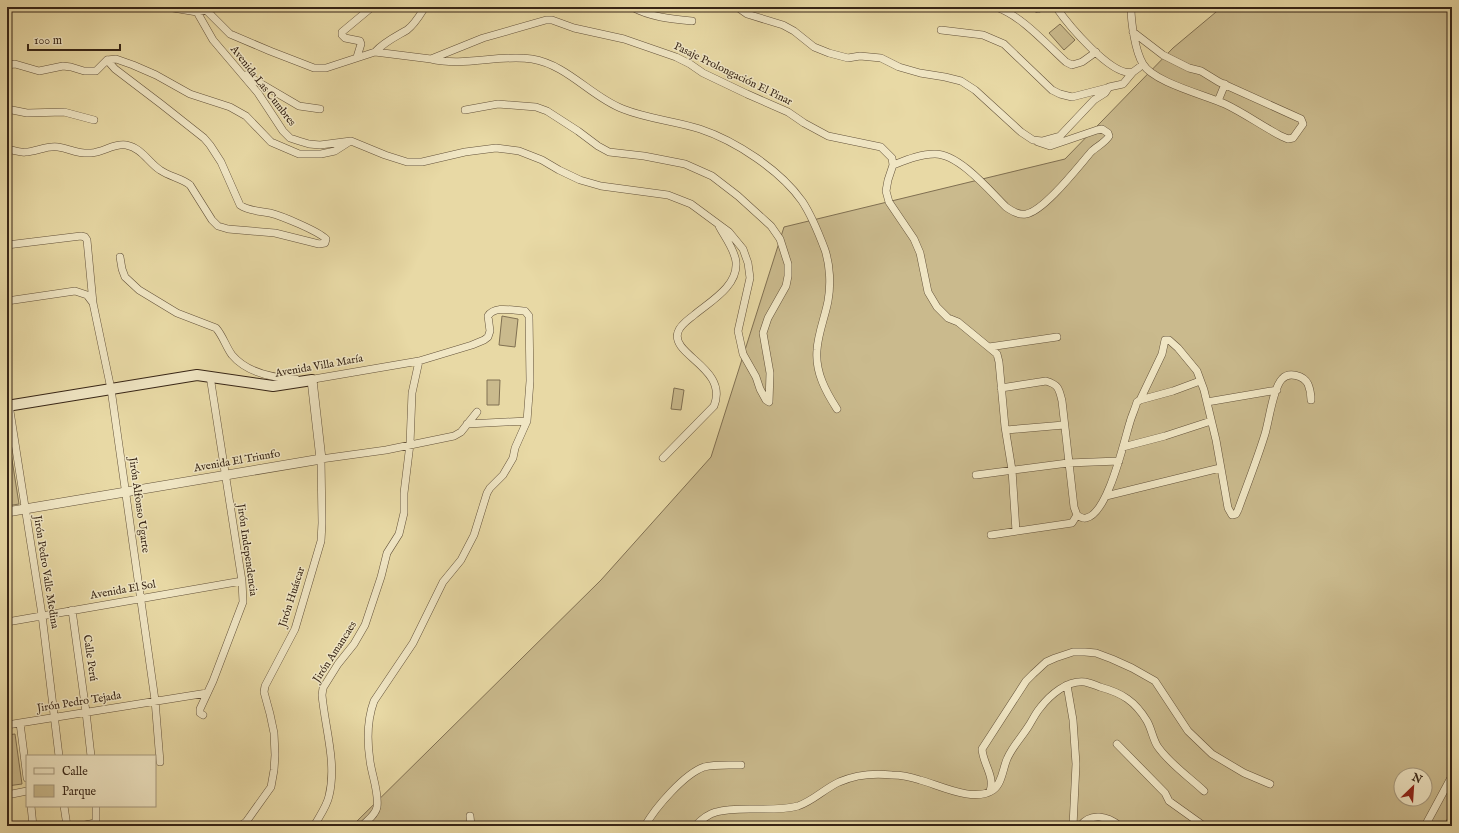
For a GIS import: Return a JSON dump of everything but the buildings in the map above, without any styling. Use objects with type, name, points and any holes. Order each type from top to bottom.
[{"type":"main road","name":"Avenida Villa María","points":[[8,406],[197,375],[273,386],[312,380]]},
{"type":"street","points":[[167,7],[197,12],[205,8],[219,7]]},
{"type":"street","points":[[357,57],[361,44],[360,41],[345,38],[342,35],[342,32],[372,7]]},
{"type":"street","points":[[375,52],[381,45],[408,29],[415,22],[425,7]]},
{"type":"street","points":[[632,7],[639,11],[664,18],[692,21]]},
{"type":"street","points":[[737,7],[752,16],[783,25],[794,31],[814,47],[829,53],[848,58],[860,56],[881,58],[899,67],[920,73],[945,76],[961,82],[975,90],[1021,132],[1033,140],[1050,146],[1102,129],[1108,133],[1109,136],[1107,140],[1096,146],[1058,190],[1034,210],[1026,214],[1013,212],[1006,207],[958,162],[947,156],[935,154],[918,156],[892,165],[888,180],[886,191],[889,202],[914,239],[920,253],[928,292],[937,307],[948,318],[958,322],[997,354],[1012,470],[1016,531]]},
{"type":"street","points":[[996,7],[1017,18],[1066,62],[1072,65],[1082,62],[1096,52]]},
{"type":"street","points":[[1033,7],[1038,9],[1041,7]]},
{"type":"street","points":[[1056,7],[1080,37],[1116,69],[1133,72]]},
{"type":"street","points":[[1131,7],[1133,32],[1143,64],[1155,74],[1165,80],[1240,112],[1272,132],[1288,139],[1293,138],[1303,124],[1301,119],[1225,84],[1201,71],[1189,68],[1163,55],[1133,32]]},
{"type":"street","points":[[205,8],[230,34],[314,68],[326,68],[375,52],[431,59],[442,62],[503,58],[533,59],[559,68],[622,109],[700,129],[730,142],[758,160],[787,182],[803,202],[815,226],[825,252],[829,274],[828,300],[817,352],[819,372],[825,390],[836,409]]},
{"type":"street","name":"Avenida Las Cumbres","points":[[197,12],[213,40],[241,72],[283,131],[290,138],[309,144],[320,145],[351,141],[407,162],[422,162],[465,152],[496,148],[519,151],[542,160],[580,180],[594,184],[668,195],[691,204],[729,232],[743,249],[748,263],[750,278],[738,332],[743,354],[756,377],[760,390],[769,402],[770,373],[763,333],[768,318],[786,286],[788,276],[788,264],[780,238],[771,226],[738,196],[712,176],[685,164],[644,156],[609,152],[547,111],[536,107],[498,104],[465,110]]},
{"type":"street","name":"Pasaje Prolongación El Pinar","points":[[431,59],[483,38],[538,22],[552,20],[574,28],[624,39],[676,57],[703,73],[788,112],[804,123],[828,136],[881,147],[892,158],[892,165]]},
{"type":"street","points":[[941,30],[983,35],[1004,44],[1052,90],[1072,97],[1123,84],[1133,72],[1143,64]]},
{"type":"street","points":[[7,65],[15,64],[39,71],[63,66],[84,71],[96,71],[107,60],[116,59],[133,64],[190,94],[230,107],[246,116],[271,142],[299,154],[321,154],[335,151],[351,141]]},
{"type":"street","points":[[7,149],[25,153],[57,146],[79,153],[91,153],[101,152],[114,145],[128,145],[142,152],[158,169],[190,185],[212,220],[218,226],[228,229],[275,233],[319,244],[325,243],[326,239],[321,234],[315,233],[295,222],[272,214],[245,208],[240,205],[221,162],[204,138],[115,69],[107,60]]},
{"type":"street","points":[[241,72],[299,106],[320,109]]},
{"type":"street","points":[[1218,102],[1225,84]]},
{"type":"street","points":[[1033,140],[1042,141],[1060,136],[1090,105],[1105,93],[1109,87]]},
{"type":"street","points":[[7,109],[27,114],[64,112],[94,120]]},
{"type":"street","points":[[663,458],[714,406],[716,401],[714,382],[709,373],[682,348],[677,339],[677,334],[682,325],[719,295],[731,282],[736,271],[736,261],[717,222]]},
{"type":"street","name":"Jirón Alfonso Ugarte","points":[[7,245],[81,236],[85,237],[87,240],[94,303],[111,390],[156,700],[160,762]]},
{"type":"street","points":[[120,256],[124,273],[130,283],[154,300],[177,313],[216,328],[233,355],[246,366],[272,378],[312,380]]},
{"type":"street","points":[[7,301],[75,291],[87,296],[94,303]]},
{"type":"street","name":"Avenida Villa María","points":[[312,380],[348,372],[419,361],[472,345],[488,337],[490,331],[488,316],[491,312],[496,310],[525,311],[529,314],[530,332],[530,381],[527,421]]},
{"type":"street","points":[[989,347],[1057,337]]},
{"type":"street","points":[[1077,516],[1083,518],[1090,516],[1098,509],[1106,496],[1119,461],[1130,420],[1137,402],[1140,400],[1162,354],[1165,340],[1169,340],[1178,348],[1197,371],[1207,402],[1216,440],[1228,508],[1232,514],[1236,514],[1264,435],[1277,390],[1283,378],[1291,375],[1299,376],[1308,385],[1312,400]]},
{"type":"street","name":"Jirón Amancaes","points":[[314,826],[329,798],[331,783],[330,754],[322,695],[323,688],[338,664],[354,644],[365,625],[381,577],[387,553],[399,534],[404,513],[404,493],[410,444],[412,393],[419,361]]},
{"type":"street","name":"Jirón Independencia","points":[[203,715],[200,713],[200,709],[243,602],[242,581],[210,376]]},
{"type":"street","name":"Jirón Huáscar","points":[[240,826],[246,822],[271,787],[275,755],[274,733],[264,692],[265,686],[295,629],[319,548],[322,523],[321,459],[312,380]]},
{"type":"street","points":[[1001,388],[1046,381],[1054,383],[1058,388],[1062,401],[1068,463],[1074,507],[1077,516]]},
{"type":"street","points":[[1140,400],[1173,391],[1200,381]]},
{"type":"street","points":[[1207,402],[1277,390]]},
{"type":"street","name":"Jirón Pedro Valle Medina","points":[[7,392],[42,616],[59,755]]},
{"type":"street","name":"Avenida El Triunfo","points":[[7,512],[321,459],[386,450],[454,436],[461,432],[477,412]]},
{"type":"street","points":[[364,824],[374,814],[377,807],[368,740],[370,715],[374,701],[413,643],[443,582],[461,560],[474,535],[490,488],[504,475],[513,458],[515,448],[527,421],[467,424]]},
{"type":"street","points":[[1123,447],[1165,436],[1211,421]]},
{"type":"street","points":[[1006,430],[1064,425]]},
{"type":"street","points":[[976,475],[1068,463],[1119,461]]},
{"type":"street","points":[[1106,496],[1220,468]]},
{"type":"street","points":[[991,535],[1072,522],[1077,516]]},
{"type":"street","name":"Avenida El Sol","points":[[7,622],[242,581]]},
{"type":"street","name":"Calle Perú","points":[[72,610],[86,712],[90,755]]},
{"type":"street","points":[[990,792],[993,784],[984,762],[982,749],[1026,681],[1046,662],[1073,652],[1096,653],[1132,668],[1155,682],[1188,731],[1212,754],[1244,773],[1270,784]]},
{"type":"street","points":[[695,826],[702,819],[715,812],[731,810],[776,810],[798,806],[807,803],[839,782],[862,776],[878,774],[918,779],[964,794],[985,794],[994,790],[1000,782],[1007,759],[1040,708],[1052,695],[1076,682],[1085,682],[1112,690],[1130,700],[1137,707],[1147,722],[1158,747],[1167,758],[1204,791]]},
{"type":"street","points":[[1068,685],[1074,720],[1076,764],[1073,826]]},
{"type":"street","points":[[156,700],[207,693]]},
{"type":"street","name":"Jirón Pedro Tejada","points":[[7,725],[156,700]]},
{"type":"street","points":[[20,722],[26,770]]},
{"type":"street","points":[[1117,744],[1165,793],[1169,801],[1204,826]]},
{"type":"street","points":[[645,826],[677,786],[695,772],[712,766],[741,765]]},
{"type":"street","points":[[1424,826],[1452,776]]},
{"type":"street","points":[[7,795],[26,791]]},
{"type":"street","points":[[31,807],[33,826]]},
{"type":"street","points":[[64,807],[66,826]]},
{"type":"street","points":[[80,826],[95,822],[97,818],[96,807]]},
{"type":"street","points":[[470,816],[471,826]]},
{"type":"street","points":[[1080,826],[1088,818],[1098,816],[1107,818],[1120,826]]},
{"type":"green space","points":[[1222,7],[1452,7],[1452,812],[1443,826],[352,826],[601,580],[711,457],[784,227],[1065,159],[1173,48]]},
{"type":"green space","points":[[1060,24],[1075,40],[1064,50],[1049,33]]},
{"type":"green space","points":[[502,316],[518,319],[515,347],[499,345]]},
{"type":"green space","points":[[487,380],[500,380],[499,405],[487,405]]},
{"type":"green space","points":[[674,388],[684,390],[681,410],[671,409]]},
{"type":"green space","points":[[7,428],[19,504],[7,506]]},
{"type":"green space","points":[[15,734],[22,784],[7,786],[7,735]]}]
